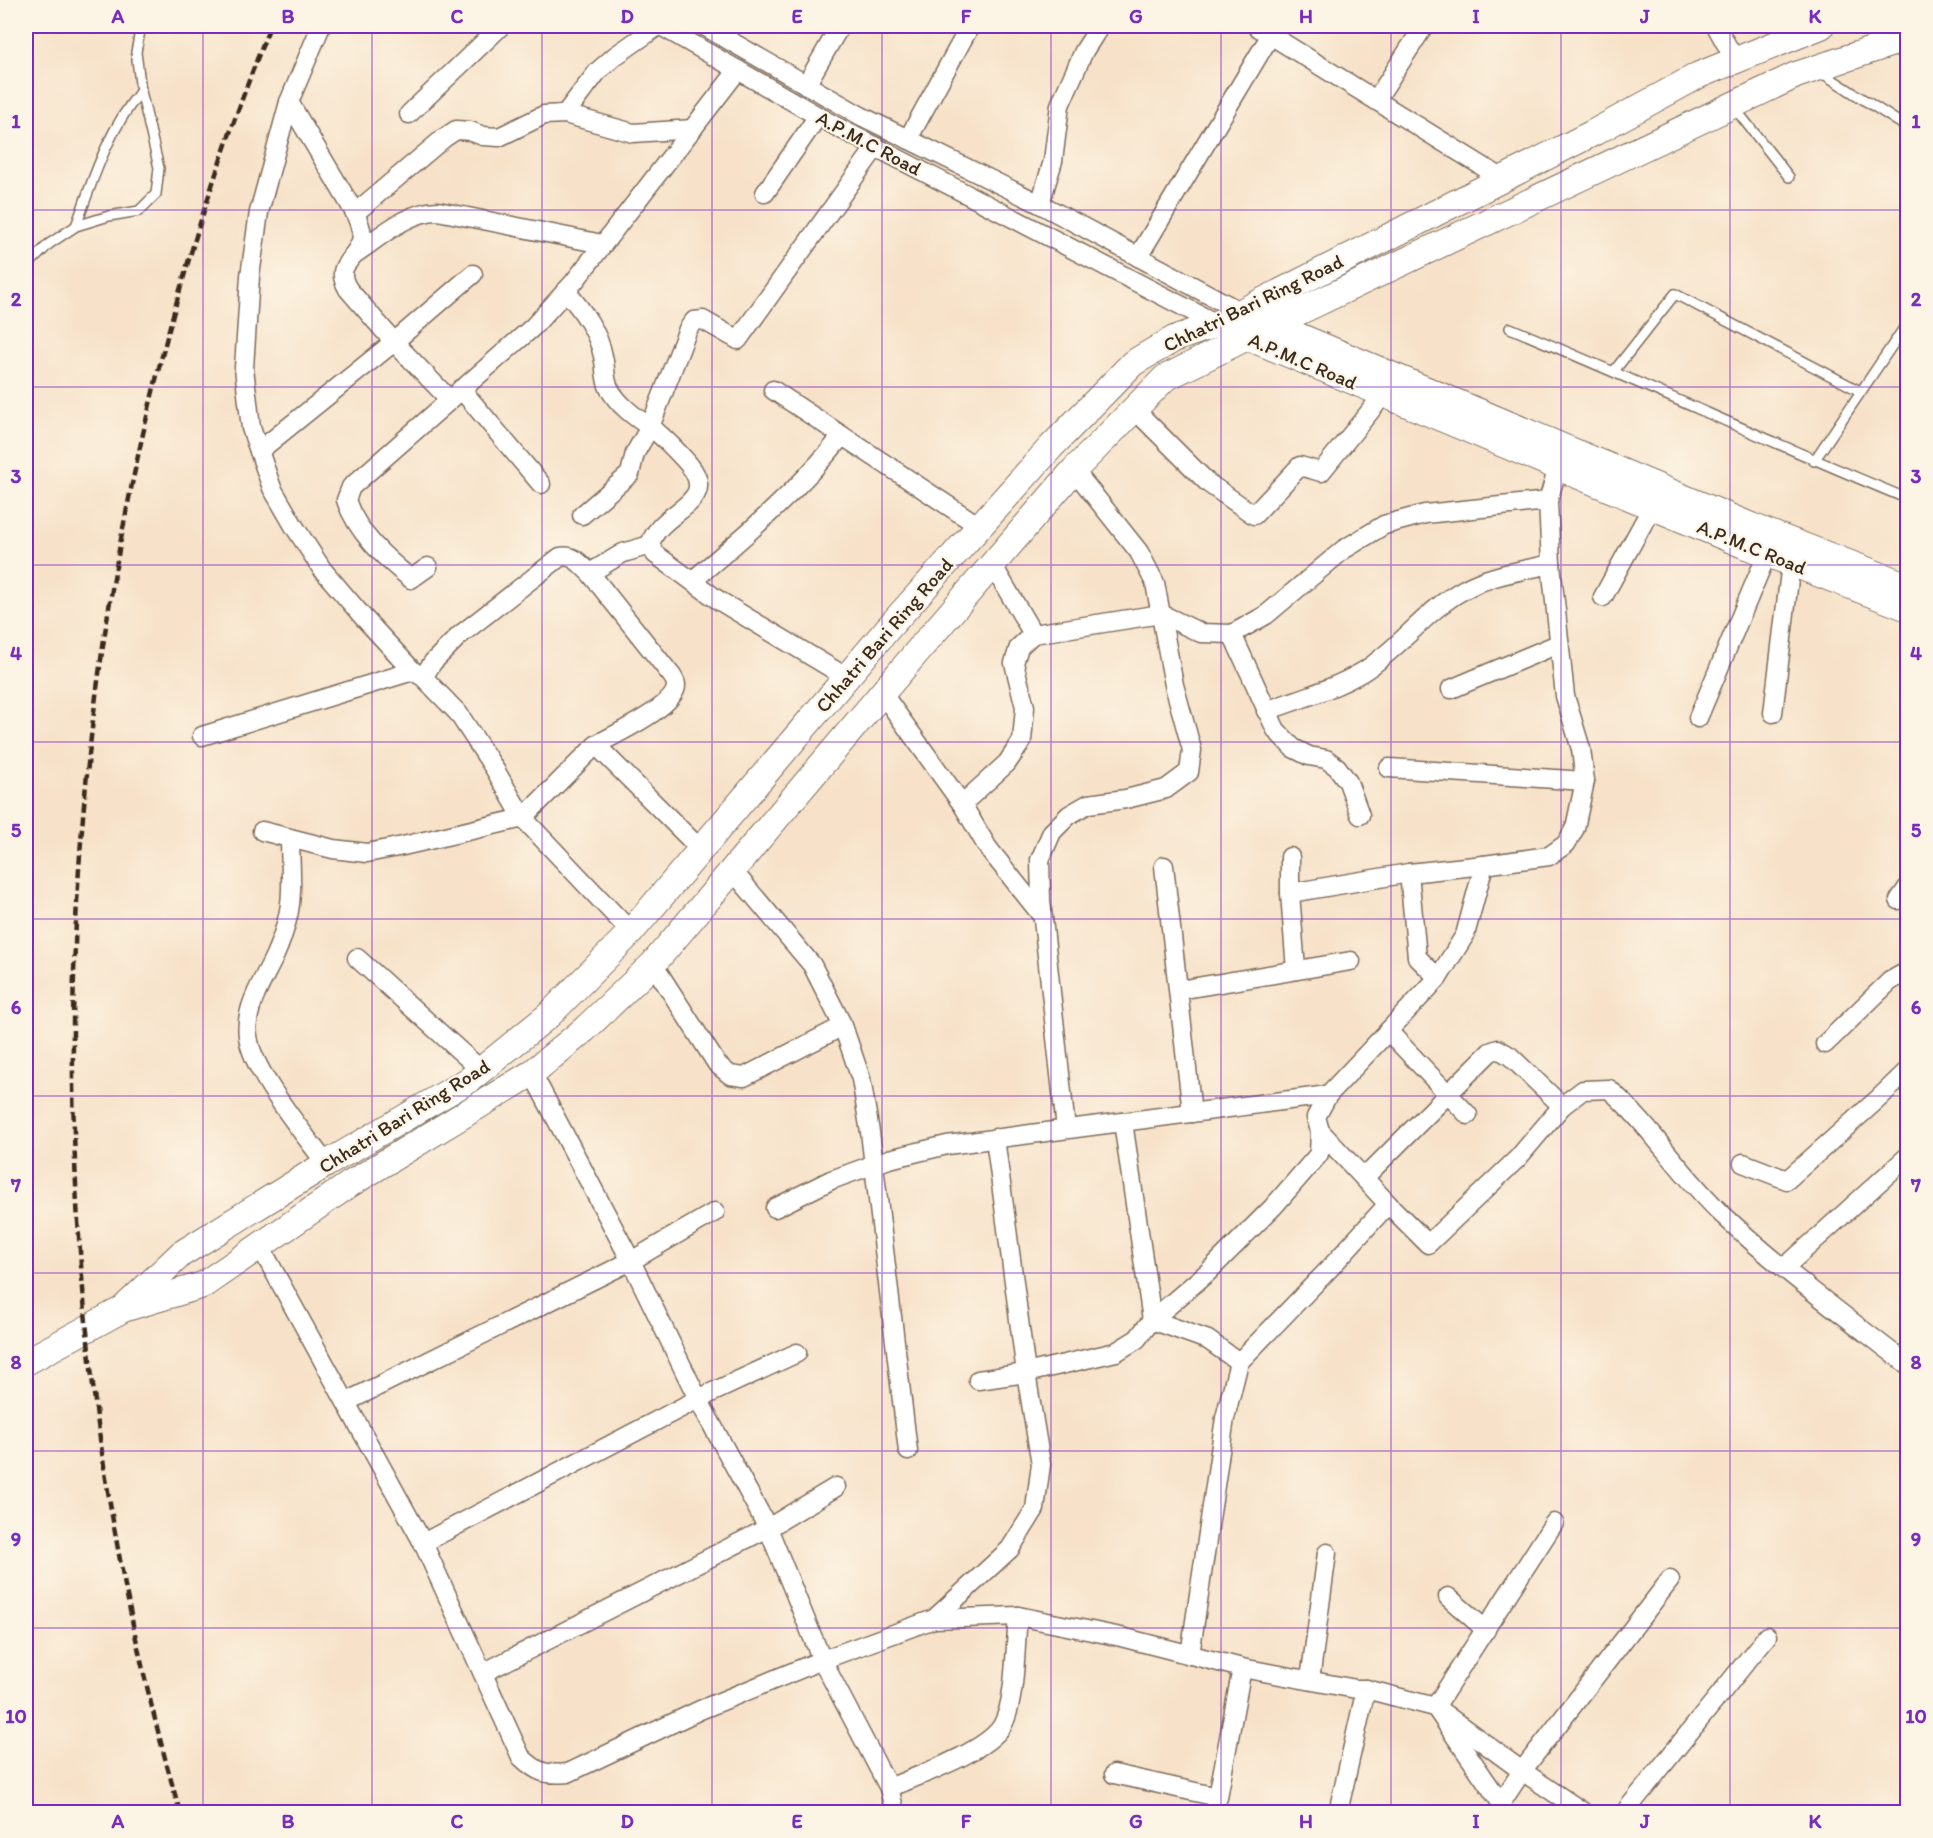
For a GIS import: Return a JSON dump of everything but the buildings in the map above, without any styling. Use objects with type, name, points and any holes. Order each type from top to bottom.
[{"type":"main road","name":"Chhatri Bari Ring Road","points":[[26,1362],[123,1309],[181,1254],[482,1071],[549,1015],[631,932],[846,677],[979,526],[1051,447],[1133,363],[1173,339],[1217,324],[1596,132],[1700,75],[1821,26]]},
{"type":"main road","points":[[123,1309],[203,1285],[350,1184],[532,1073],[585,1029],[653,964],[1074,470],[1165,378],[1271,325],[1796,75],[1908,38]]},
{"type":"main road","name":"A.P.M.C Road","points":[[1241,312],[1751,526],[1908,586]]},
{"type":"main road","name":"A.P.M.C Road","points":[[1217,324],[1652,507],[1908,608]]},
{"type":"street","points":[[321,26],[289,102],[259,212],[250,276],[244,368],[251,428],[272,488],[322,569],[363,617],[458,713],[523,818],[631,932]]},
{"type":"street","points":[[409,114],[501,26]]},
{"type":"street","points":[[565,114],[598,71],[615,56],[660,26]]},
{"type":"street","name":"A.P.M.C Road","points":[[660,26],[818,116],[1217,324]]},
{"type":"street","name":"A.P.M.C Road","points":[[704,26],[861,116],[1040,204],[1241,312]]},
{"type":"street","points":[[806,85],[840,26]]},
{"type":"street","points":[[908,139],[970,26]]},
{"type":"street","points":[[1040,204],[1053,161],[1060,105],[1084,51],[1100,26]]},
{"type":"street","points":[[1376,100],[1424,26]]},
{"type":"street","points":[[1716,26],[1735,60]]},
{"type":"street","points":[[1137,257],[1267,28],[1376,100],[1503,178]]},
{"type":"street","points":[[428,567],[411,579],[381,555],[350,512],[346,500],[351,487],[533,327],[566,291],[738,70]]},
{"type":"street","points":[[289,102],[355,213],[361,229],[361,241],[343,269],[342,279],[348,289],[394,342],[455,394],[541,484]]},
{"type":"street","points":[[355,213],[456,130],[499,137],[544,115],[565,114],[633,133],[693,129]]},
{"type":"street","points":[[765,193],[818,116]]},
{"type":"street","points":[[582,515],[630,474],[634,466],[635,453],[650,428],[688,330],[694,321],[703,320],[738,340],[876,147]]},
{"type":"street","points":[[352,256],[409,218],[426,211],[438,211],[602,244]]},
{"type":"street","points":[[259,451],[394,342],[472,274]]},
{"type":"street","points":[[566,291],[582,310],[593,329],[604,357],[608,387],[625,408],[661,435],[695,470],[700,483],[695,496],[652,535],[650,545],[655,554],[747,620],[846,677]]},
{"type":"street","points":[[773,390],[979,526]]},
{"type":"street","points":[[1135,410],[1208,483],[1254,515],[1300,466],[1322,472],[1384,394]]},
{"type":"street","points":[[692,581],[771,513],[818,466],[842,436]]},
{"type":"street","points":[[1290,893],[1409,873],[1549,856],[1566,844],[1575,828],[1585,781],[1581,749],[1565,696],[1551,564],[1548,501],[1558,467]]},
{"type":"street","points":[[1066,1129],[1043,917],[1040,860],[1052,832],[1069,815],[1088,804],[1126,799],[1166,789],[1189,772],[1192,750],[1174,685],[1155,584],[1139,552],[1074,470]]},
{"type":"street","points":[[963,804],[1007,763],[1022,741],[1025,708],[1014,663],[1019,646],[1033,634],[1161,614],[1201,633],[1232,634],[1266,615],[1343,550],[1384,525],[1425,514],[1548,501]]},
{"type":"street","points":[[1603,597],[1652,507]]},
{"type":"street","points":[[590,573],[623,553],[650,545]]},
{"type":"street","points":[[1698,718],[1767,554]]},
{"type":"street","points":[[202,736],[418,674],[460,635],[560,557],[567,555],[574,558],[590,573],[672,676],[676,685],[673,694],[650,715],[596,745],[523,818],[367,853],[333,849],[262,831]]},
{"type":"street","points":[[1773,713],[1791,563]]},
{"type":"street","points":[[992,564],[1033,634]]},
{"type":"street","points":[[1266,711],[1336,686],[1364,671],[1461,591],[1482,580],[1551,564]]},
{"type":"street","points":[[1232,634],[1276,730],[1293,748],[1309,756],[1326,759],[1337,767],[1348,783],[1360,815]]},
{"type":"street","points":[[1450,689],[1558,644]]},
{"type":"street","points":[[882,693],[963,804],[988,848],[1043,917]]},
{"type":"street","points":[[596,745],[701,850]]},
{"type":"street","points":[[1389,768],[1585,781]]},
{"type":"street","points":[[290,838],[291,889],[288,918],[276,954],[249,1013],[248,1036],[257,1064],[271,1087],[326,1164]]},
{"type":"street","points":[[1290,857],[1290,893],[1296,970]]},
{"type":"street","points":[[978,1380],[1026,1373],[1116,1352],[1137,1339],[1152,1320],[1208,1272],[1273,1207],[1319,1154],[1320,1131],[1316,1117],[1328,1095],[1438,978],[1465,935],[1484,865]]},
{"type":"street","points":[[1164,866],[1192,1113]]},
{"type":"street","points":[[733,871],[812,965],[843,1026],[861,1079],[874,1166],[908,1451]]},
{"type":"street","points":[[1409,873],[1417,957],[1438,978]]},
{"type":"street","points":[[357,958],[482,1071]]},
{"type":"street","points":[[1179,990],[1351,961]]},
{"type":"street","points":[[653,964],[717,1064],[730,1075],[744,1077],[843,1026]]},
{"type":"street","points":[[1825,1044],[1890,981],[1908,971]]},
{"type":"street","points":[[1388,1031],[1468,1115]]},
{"type":"street","points":[[1364,1178],[1482,1057],[1490,1052],[1498,1050],[1510,1056],[1562,1106]]},
{"type":"street","points":[[1743,1163],[1787,1180],[1908,1070]]},
{"type":"street","points":[[532,1073],[630,1261],[698,1399],[768,1528],[822,1660],[889,1788],[895,1812]]},
{"type":"street","points":[[1320,1131],[1428,1244],[1518,1158],[1562,1106],[1583,1090],[1609,1089],[1632,1110],[1721,1214],[1784,1268],[1908,1365]]},
{"type":"street","points":[[775,1208],[831,1179],[922,1150],[995,1138],[1328,1095]]},
{"type":"street","points":[[1123,1122],[1152,1320]]},
{"type":"street","points":[[934,1619],[1010,1549],[1035,1509],[1041,1464],[1026,1373],[995,1138]]},
{"type":"street","points":[[1784,1268],[1908,1156]]},
{"type":"street","points":[[1190,1655],[1225,1418],[1239,1362],[1388,1204]]},
{"type":"street","points":[[346,1402],[630,1261],[715,1212]]},
{"type":"street","points":[[260,1246],[423,1543],[521,1757],[534,1770],[550,1775],[568,1773],[700,1710],[822,1660],[934,1619],[1018,1616],[1121,1637],[1242,1668],[1366,1689],[1435,1707],[1522,1771],[1583,1812]]},
{"type":"street","points":[[1152,1320],[1208,1340],[1239,1362]]},
{"type":"street","points":[[423,1543],[698,1399],[797,1353]]},
{"type":"street","points":[[483,1673],[768,1528],[836,1487]]},
{"type":"street","points":[[1435,1707],[1554,1523]]},
{"type":"street","points":[[1310,1680],[1327,1553]]},
{"type":"street","points":[[1435,1707],[1502,1808],[1522,1771],[1670,1580]]},
{"type":"street","points":[[1448,1597],[1486,1630]]},
{"type":"street","points":[[889,1788],[977,1749],[1001,1727],[1010,1706],[1018,1616]]},
{"type":"street","points":[[1625,1812],[1767,1636]]},
{"type":"street","points":[[1114,1773],[1216,1805],[1242,1668]]},
{"type":"street","points":[[1338,1812],[1366,1689]]},
{"type":"lane","points":[[26,267],[49,244],[76,226],[109,216],[139,211],[156,194],[159,168],[141,91],[136,52],[141,26]]},
{"type":"lane","points":[[1815,69],[1908,128]]},
{"type":"lane","points":[[76,226],[111,136],[126,109],[141,91]]},
{"type":"lane","points":[[1732,105],[1789,177]]},
{"type":"lane","points":[[1614,371],[1675,294],[1860,391]]},
{"type":"lane","points":[[1814,460],[1908,322]]},
{"type":"lane","points":[[1510,328],[1908,499]]},
{"type":"railway","points":[[180,1812],[126,1590],[91,1365],[74,1138],[76,912],[97,686],[137,462],[194,242],[270,26]]}]
